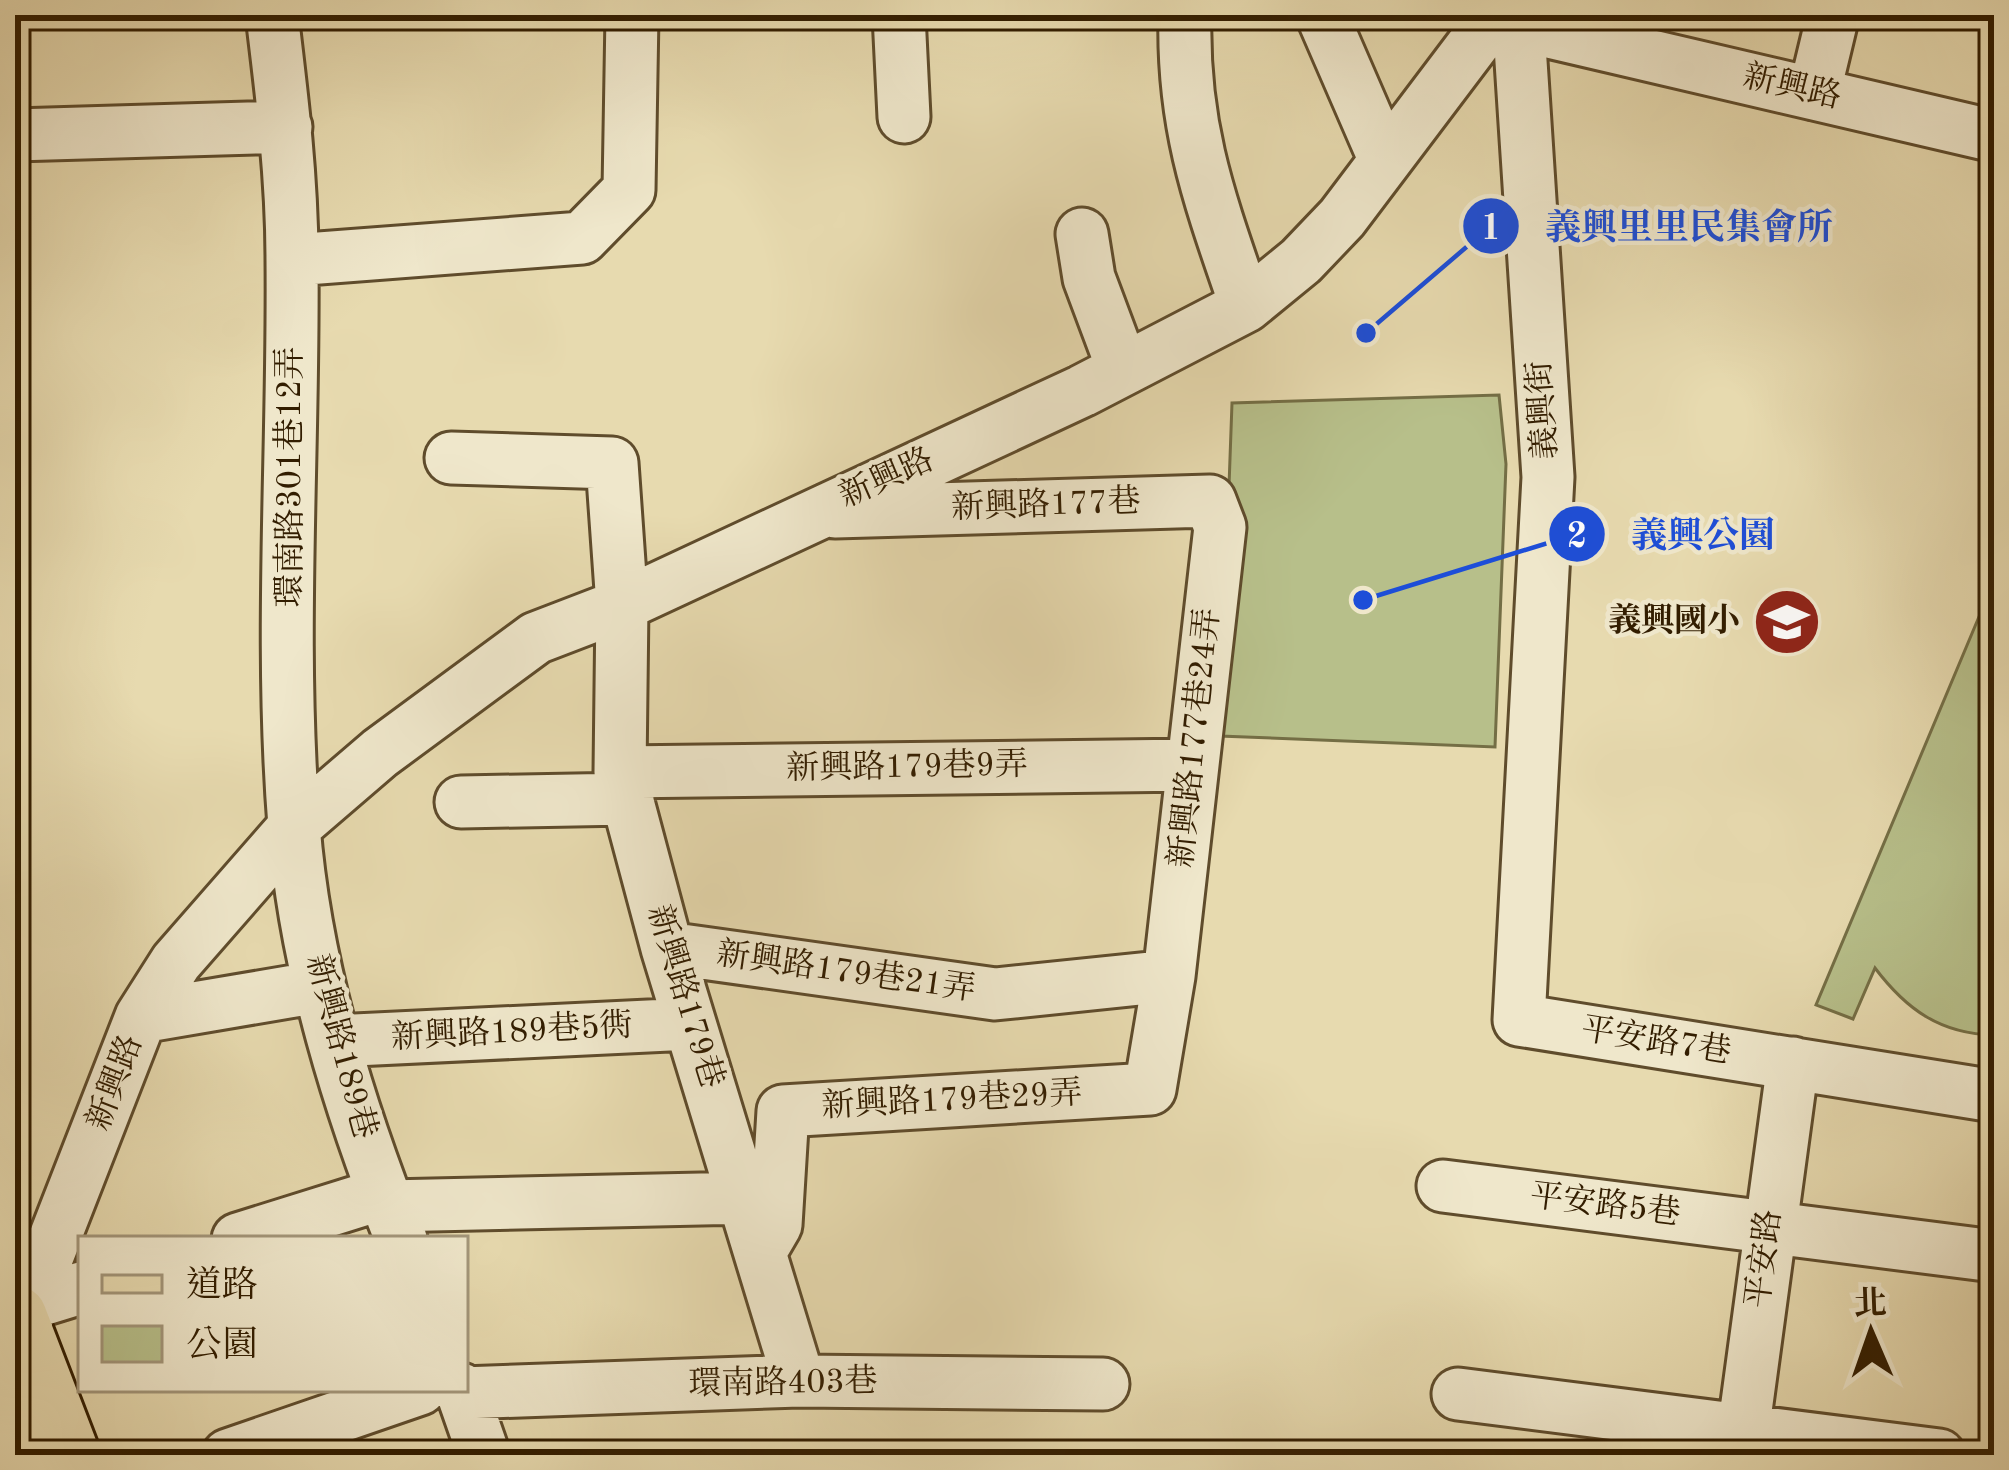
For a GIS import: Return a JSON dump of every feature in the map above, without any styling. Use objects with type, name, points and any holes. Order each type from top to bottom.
[{"type":"main road","points":[[22,1322],[68,1455]]},
{"type":"lane","name":"環南路301巷12弄","points":[[272,15],[286,127],[292,260],[288,442],[294,826]]},
{"type":"lane","points":[[292,260],[582,238],[629,190],[632,15]]},
{"type":"lane","points":[[899,15],[904,117]]},
{"type":"lane","points":[[1184,15],[1183,79],[1197,164],[1246,306]]},
{"type":"lane","points":[[1322,15],[1384,158]]},
{"type":"lane","points":[[1814,94],[1832,15]]},
{"type":"lane","name":"新興路","points":[[22,1322],[142,1017],[176,962],[294,826],[380,753],[536,638],[622,605],[1124,369],[1246,306],[1328,232],[1496,22],[1994,136]]},
{"type":"lane","name":"義興街","points":[[1496,22],[1548,477],[1519,1020]]},
{"type":"lane","points":[[15,135],[286,127]]},
{"type":"lane","points":[[1082,234],[1089,278],[1124,369]]},
{"type":"lane","name":"新興路179巷","points":[[452,458],[612,463],[622,605],[624,785],[667,948],[747,1198],[799,1381]]},
{"type":"lane","name":"新興路177巷","points":[[811,513],[1210,500]]},
{"type":"lane","name":"新興路177巷24弄","points":[[1169,976],[1220,527],[1210,500]]},
{"type":"lane","name":"新興路179巷9弄","points":[[461,802],[624,785],[1193,765]]},
{"type":"lane","name":"新興路189巷","points":[[294,826],[318,987],[391,1213]]},
{"type":"lane","name":"新興路179巷21弄","points":[[667,948],[995,994],[1169,976]]},
{"type":"lane","name":"新興路179巷29弄","points":[[761,1249],[776,1225],[783,1111],[1150,1089],[1169,976]]},
{"type":"lane","points":[[142,1017],[318,987]]},
{"type":"lane","name":"平安路7巷","points":[[1519,1020],[1994,1096]]},
{"type":"lane","name":"新興路189巷5衖","points":[[334,1041],[690,1024]]},
{"type":"lane","name":"平安路","points":[[1742,1444],[1793,1063]]},
{"type":"lane","name":"平安路5巷","points":[[1443,1186],[1994,1256]]},
{"type":"lane","points":[[256,1236],[391,1213],[747,1198]]},
{"type":"lane","points":[[22,1322],[78,1290]]},
{"type":"lane","name":"環南路403巷","points":[[468,1389],[799,1381],[1103,1384]]},
{"type":"lane","name":"環南路403巷","points":[[228,1455],[441,1392]]},
{"type":"lane","points":[[449,1392],[484,1455]]},
{"type":"lane","points":[[1458,1394],[1742,1444],[1939,1455]]},
{"type":"green space","points":[[1499,395],[1506,464],[1495,747],[1220,736],[1232,403]]},
{"type":"green space","points":[[1994,581],[1994,1035],[1957,1030],[1926,1016],[1899,996],[1875,968],[1853,1019],[1816,1005]]},
{"type":"place","name":"義興里里民集會所","points":[[1366,333]]},
{"type":"place","name":"義興公園","points":[[1363,600]]},
{"type":"place","name":"義興國小","points":[[1787,622]]}]
